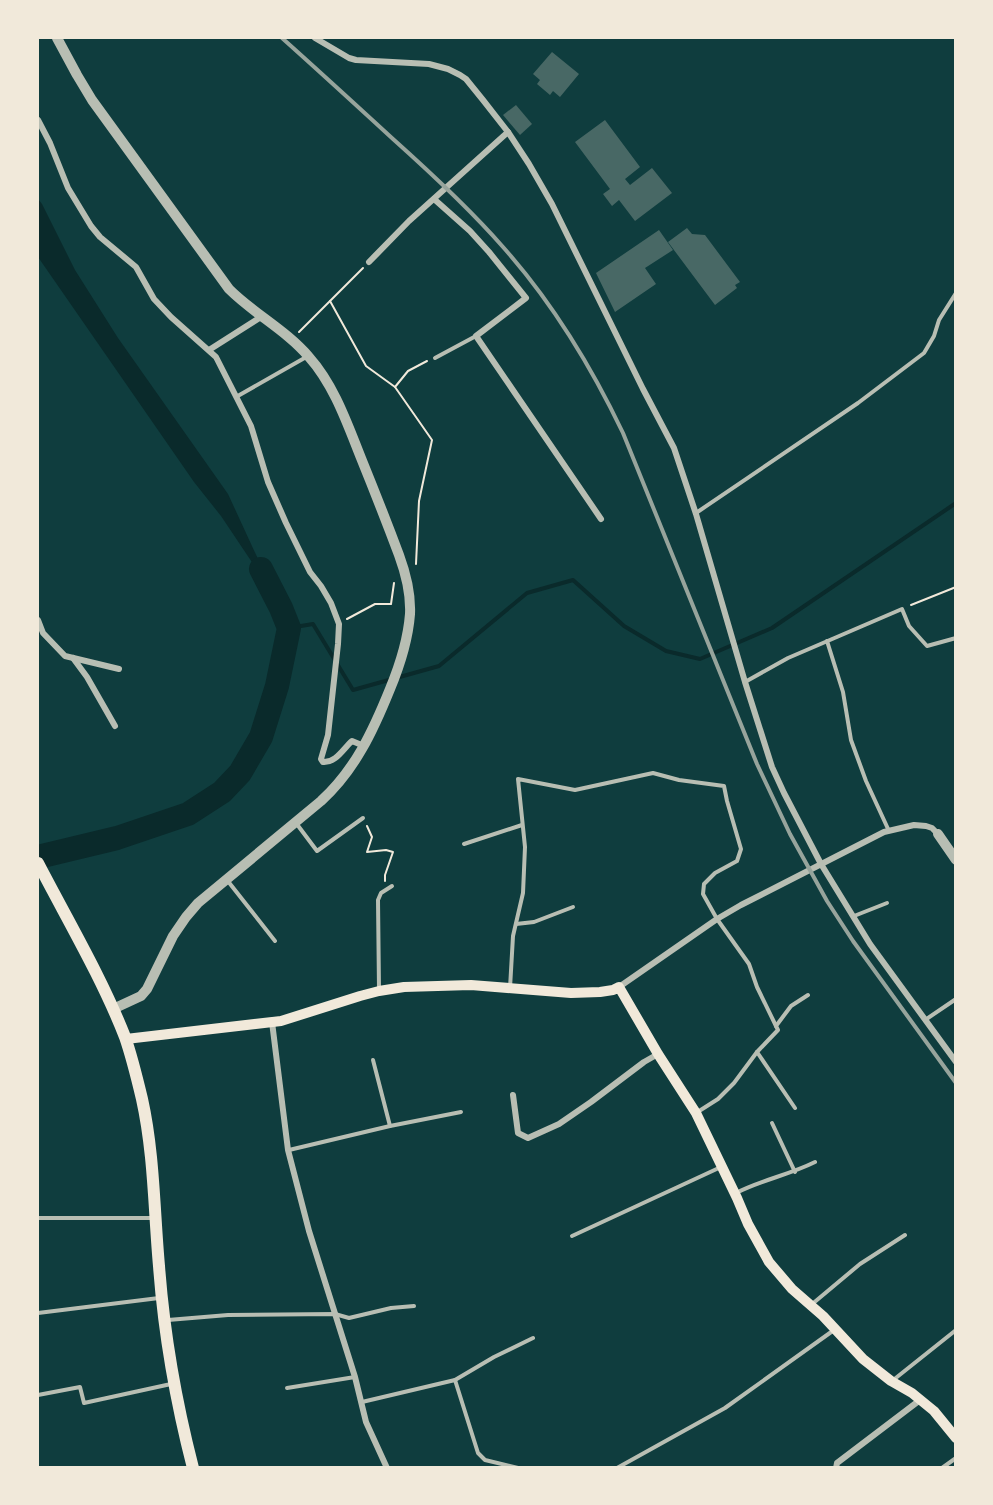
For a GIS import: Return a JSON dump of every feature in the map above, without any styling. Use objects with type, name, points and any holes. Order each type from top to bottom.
[{"type":"main road","points":[[38,862],[113,1009],[126,1039],[142,1100],[148,1136],[165,1320],[175,1383],[193,1467]]},
{"type":"main road","points":[[126,1039],[281,1021],[360,996],[404,987],[471,986],[579,993],[600,992],[619,987],[696,1113],[748,1224],[769,1262],[792,1289],[823,1316],[863,1359],[934,1411],[955,1437]]},
{"type":"street","points":[[57,38],[92,100],[213,267],[240,300],[291,340],[308,356],[324,377],[342,411],[404,570],[410,602],[407,636],[397,670],[380,714],[349,770],[335,787],[198,903],[168,945],[145,992],[113,1009]]},
{"type":"street","points":[[315,38],[356,60],[429,64],[454,72],[466,79],[508,132],[529,164],[552,204],[643,389],[670,438],[696,514],[772,767],[821,864],[853,917],[956,1062]]},
{"type":"street","points":[[38,120],[68,188],[91,226],[100,237],[136,267],[154,299],[171,317],[216,357],[251,426],[268,482],[286,523],[310,572],[331,603],[339,624],[328,735],[321,759],[328,763],[352,741],[364,746]]},
{"type":"street","points":[[369,262],[409,220],[508,132]]},
{"type":"street","points":[[434,199],[470,231],[526,298],[476,336],[601,519]]},
{"type":"street","points":[[209,350],[261,317]]},
{"type":"street","points":[[38,620],[43,633],[65,656],[119,669]]},
{"type":"street","points":[[73,658],[87,677],[115,726]]},
{"type":"street","points":[[619,987],[717,919],[884,832],[914,825],[932,828],[956,861]]},
{"type":"street","points":[[272,1022],[288,1150],[309,1231],[355,1377],[366,1422],[387,1467]]},
{"type":"street","points":[[513,1095],[518,1133],[528,1138],[559,1124],[658,1054]]},
{"type":"street","points":[[836,1467],[837,1463],[920,1400]]},
{"type":"lane","points":[[696,514],[858,403],[924,353],[930,345],[939,320],[956,293]]},
{"type":"lane","points":[[435,358],[476,336]]},
{"type":"lane","points":[[236,397],[308,356]]},
{"type":"lane","points":[[745,682],[788,658],[902,609],[909,626],[927,646],[956,638]]},
{"type":"lane","points":[[827,641],[843,692],[851,740],[866,781],[889,831]]},
{"type":"lane","points":[[510,989],[513,936],[523,893],[525,847],[518,779],[575,790],[653,773],[679,780],[724,786],[741,849],[737,861],[715,873],[704,884],[703,894],[717,919],[749,964],[757,987],[778,1030],[757,1052],[734,1083],[718,1099],[696,1113]]},
{"type":"lane","points":[[295,822],[317,851],[363,818]]},
{"type":"lane","points":[[465,844],[522,825]]},
{"type":"lane","points":[[226,880],[275,941]]},
{"type":"lane","points":[[379,991],[378,900],[381,893],[392,886]]},
{"type":"lane","points":[[853,917],[887,903]]},
{"type":"lane","points":[[516,924],[534,922],[573,907]]},
{"type":"lane","points":[[776,1026],[791,1006],[808,995]]},
{"type":"lane","points":[[925,1020],[956,999]]},
{"type":"lane","points":[[757,1052],[795,1108]]},
{"type":"lane","points":[[373,1060],[390,1126]]},
{"type":"lane","points":[[288,1150],[461,1112]]},
{"type":"lane","points":[[772,1123],[795,1172]]},
{"type":"lane","points":[[735,1193],[752,1185],[795,1172],[815,1162]]},
{"type":"lane","points":[[572,1236],[722,1167]]},
{"type":"lane","points":[[38,1218],[155,1218]]},
{"type":"lane","points":[[810,1305],[860,1264],[905,1235]]},
{"type":"lane","points":[[38,1313],[162,1297]]},
{"type":"lane","points":[[165,1320],[228,1315],[335,1314],[349,1318],[391,1308],[414,1306]]},
{"type":"lane","points":[[617,1467],[725,1408],[835,1329]]},
{"type":"lane","points":[[891,1381],[956,1330]]},
{"type":"lane","points":[[361,1402],[455,1380],[533,1338]]},
{"type":"lane","points":[[287,1388],[355,1377]]},
{"type":"lane","points":[[455,1380],[478,1453],[485,1460],[518,1467]]},
{"type":"lane","points":[[38,1395],[80,1387],[84,1403],[175,1383]]},
{"type":"lane","points":[[942,1467],[956,1458]]},
{"type":"path","points":[[291,340],[369,262]]},
{"type":"path","points":[[330,301],[366,366],[395,387],[432,440],[419,501],[416,564],[395,574],[391,604],[375,604],[339,624]]},
{"type":"path","points":[[395,387],[408,371],[435,358]]},
{"type":"path","points":[[902,609],[956,587]]},
{"type":"path","points":[[363,818],[372,837],[367,852],[386,850],[393,852],[385,875],[386,890]]},
{"type":"water","points":[[38,199],[75,270],[118,338],[228,494],[276,598],[221,516],[194,482],[38,257]]},
{"type":"building","points":[[552,52],[579,74],[560,97],[553,91],[550,95],[537,84],[540,80],[533,74]]},
{"type":"building","points":[[516,105],[532,124],[520,135],[503,115]]},
{"type":"building","points":[[605,120],[640,167],[625,179],[630,185],[652,168],[672,193],[635,221],[619,200],[612,206],[603,194],[610,189],[575,142]]},
{"type":"building","points":[[687,228],[692,234],[705,235],[740,282],[735,285],[737,288],[715,305],[668,242]]},
{"type":"building","points":[[659,230],[673,250],[645,268],[656,284],[615,312],[596,273]]},
{"type":"waterway","points":[[289,628],[313,624],[353,690],[439,666],[527,593],[573,580],[624,626],[666,651],[700,659],[772,628],[956,503]]},
{"type":"waterway","points":[[38,857],[117,838],[188,814],[222,792],[240,773],[261,737],[277,686],[289,628],[261,569]]},
{"type":"railway","points":[[282,38],[477,218],[521,268],[554,312],[598,383],[623,433],[757,764],[790,834],[827,901],[853,941],[956,1083]]}]
